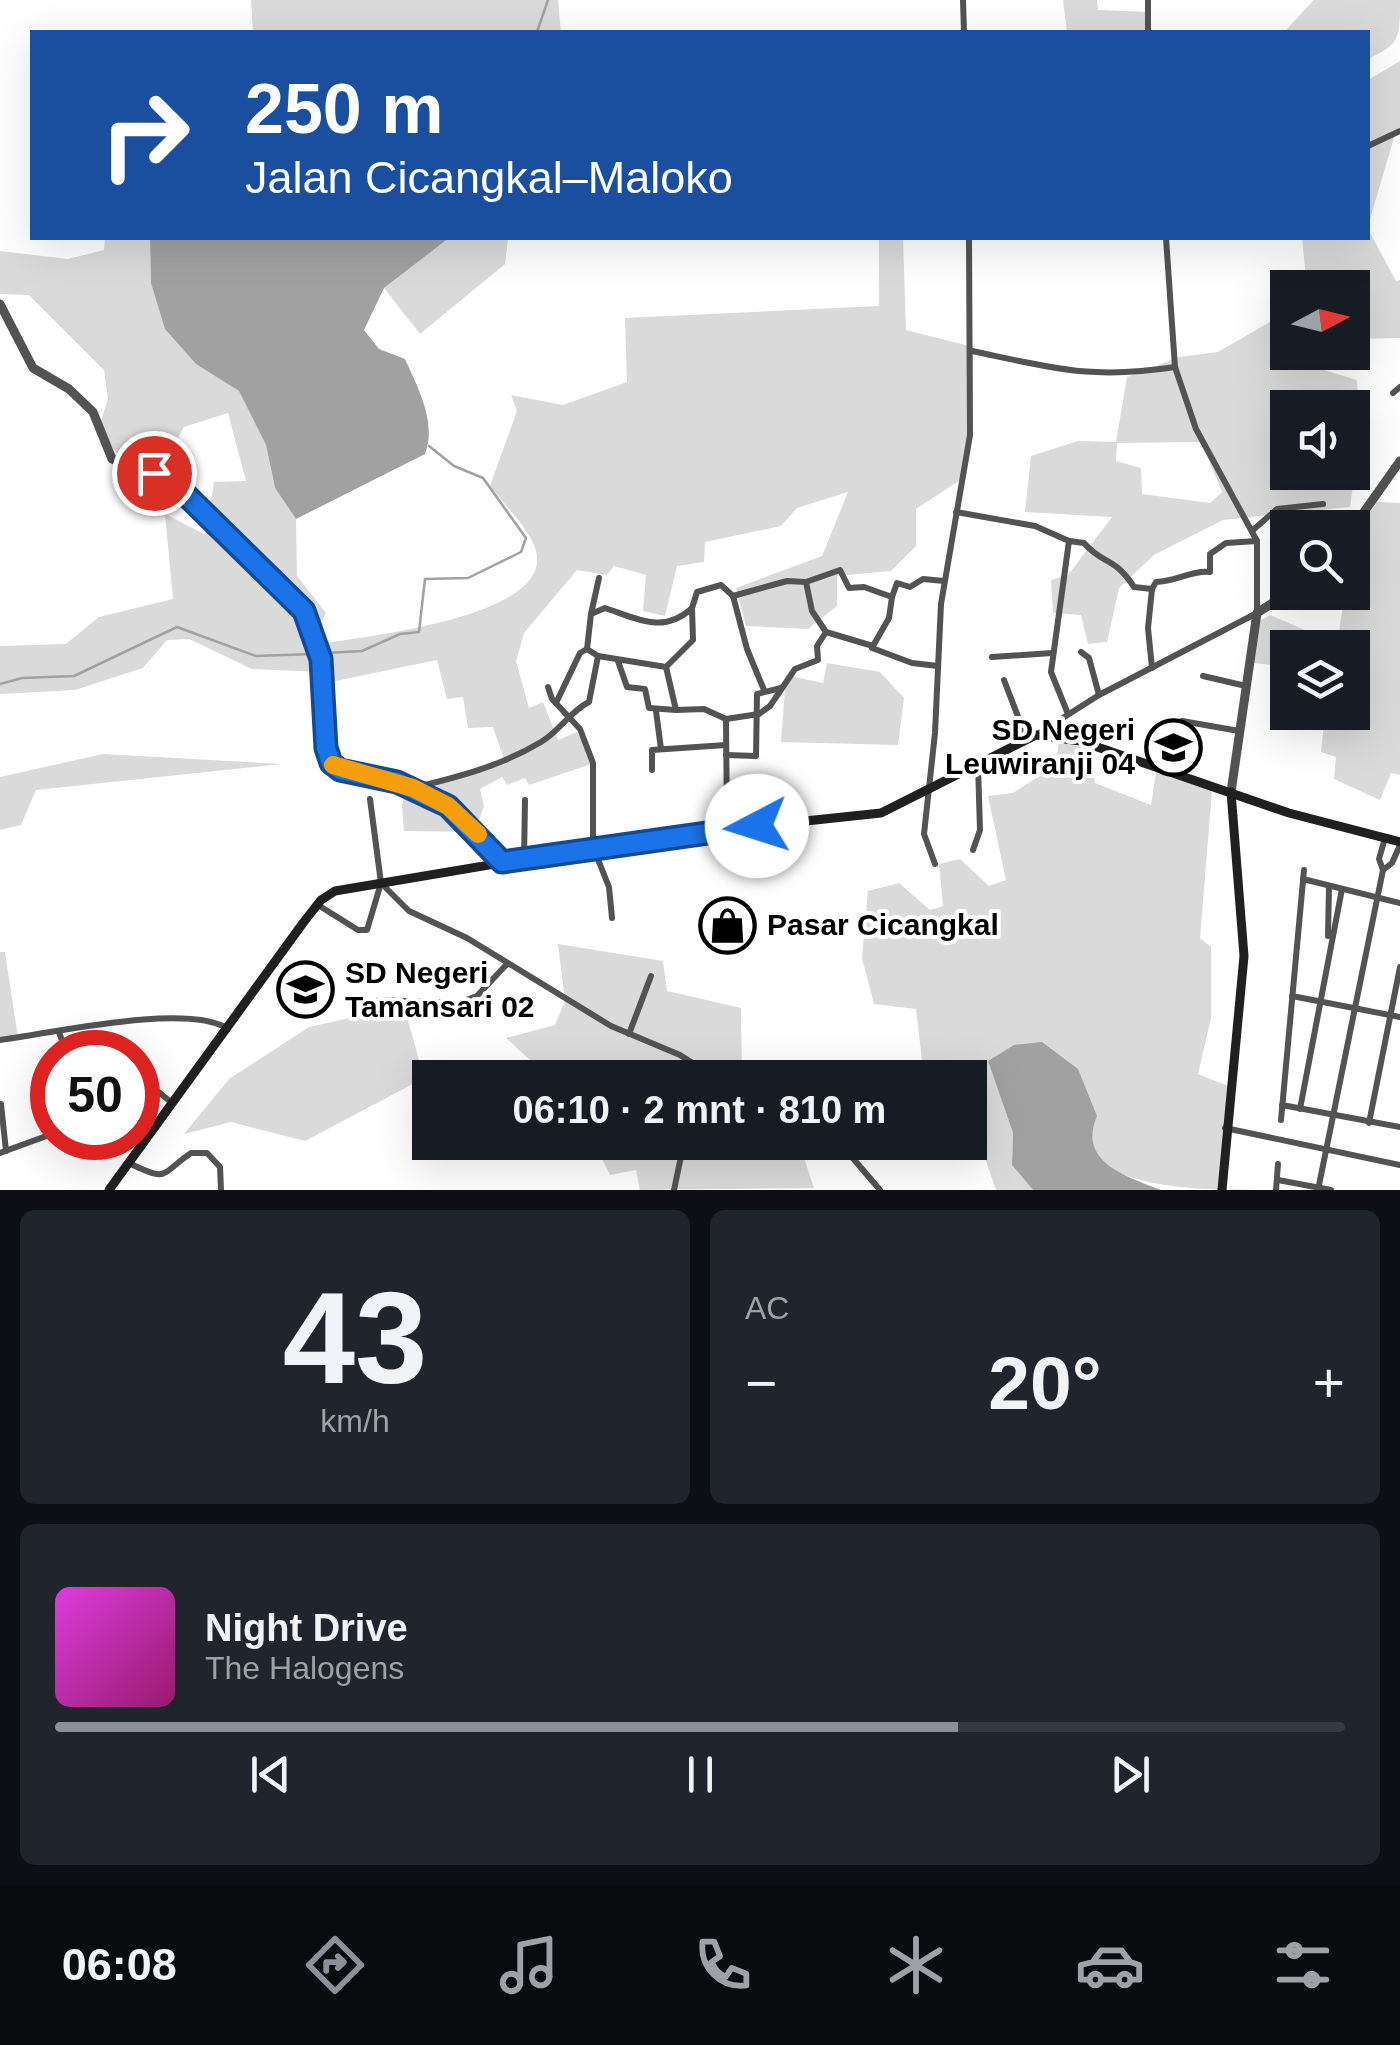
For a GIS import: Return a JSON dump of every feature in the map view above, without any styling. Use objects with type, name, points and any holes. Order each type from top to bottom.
[{"type":"main road","points":[[109,1190],[132,1164],[318,905],[335,892],[593,847],[865,816],[891,810],[1036,734],[1080,741],[1400,844]]},
{"type":"main road","points":[[1222,1190],[1224,1128],[1244,956],[1231,792]]},
{"type":"street","points":[[963,0],[964,30]]},
{"type":"street","points":[[1148,0],[1148,30]]},
{"type":"street","points":[[1370,145],[1400,130]]},
{"type":"street","points":[[935,864],[924,834],[944,581],[970,435],[970,240]]},
{"type":"street","points":[[1166,240],[1175,367],[1196,429],[1257,541],[1256,614],[1231,792]]},
{"type":"street","points":[[0,304],[34,368],[70,389],[93,412],[112,459],[170,481],[304,611],[321,659],[326,748],[331,763],[413,788],[462,817],[502,862]]},
{"type":"street","points":[[972,351],[1071,373],[1116,374],[1175,367]]},
{"type":"street","points":[[1366,510],[1400,461]]},
{"type":"street","points":[[1252,530],[1278,509],[1323,504]]},
{"type":"street","points":[[956,512],[1035,526],[1069,541],[1084,543],[1094,555],[1118,562],[1134,588],[1152,589]]},
{"type":"street","points":[[1068,714],[1054,686],[1052,653],[1069,541]]},
{"type":"street","points":[[1152,668],[1148,628],[1156,582],[1178,582],[1198,571],[1210,572],[1210,554],[1226,543],[1257,541]]},
{"type":"street","points":[[734,596],[787,581],[806,582],[840,570],[849,588],[864,586],[892,597]]},
{"type":"street","points":[[587,649],[599,578]]},
{"type":"street","points":[[871,647],[889,618],[898,583],[910,587],[923,580],[944,581]]},
{"type":"street","points":[[806,582],[812,610],[826,632],[912,664],[938,666]]},
{"type":"street","points":[[666,666],[693,640],[692,608],[697,592],[722,585],[734,596],[747,649],[764,690]]},
{"type":"street","points":[[1036,734],[1270,605]]},
{"type":"street","points":[[591,614],[605,608],[656,625],[675,624],[692,608]]},
{"type":"street","points":[[618,661],[627,688],[644,689],[649,708],[704,708],[726,719],[758,714],[795,669],[818,660],[817,646],[826,632]]},
{"type":"street","points":[[587,649],[618,661],[634,658],[666,666]]},
{"type":"street","points":[[556,703],[580,653],[587,649]]},
{"type":"street","points":[[1081,652],[1089,658],[1099,696]]},
{"type":"street","points":[[992,657],[1052,653]]},
{"type":"street","points":[[413,788],[510,760],[554,733],[570,714],[590,702],[598,656]]},
{"type":"street","points":[[666,666],[676,710]]},
{"type":"street","points":[[1203,676],[1246,686]]},
{"type":"street","points":[[1004,680],[1022,728],[1018,743]]},
{"type":"street","points":[[548,688],[556,703],[570,714],[595,770],[593,847],[609,887],[612,918]]},
{"type":"street","points":[[726,755],[756,756],[757,694],[783,688]]},
{"type":"street","points":[[656,711],[661,749]]},
{"type":"street","points":[[726,719],[726,829]]},
{"type":"street","points":[[1182,721],[1239,730]]},
{"type":"street","points":[[652,770],[650,751],[726,745]]},
{"type":"street","points":[[973,850],[980,830],[978,765]]},
{"type":"street","points":[[757,826],[763,801],[760,780]]},
{"type":"street","points":[[318,905],[358,930],[367,930],[381,884],[370,799]]},
{"type":"street","points":[[524,858],[526,800]]},
{"type":"street","points":[[1318,1189],[1378,898],[1385,838]]},
{"type":"street","points":[[1383,870],[1392,863],[1400,844]]},
{"type":"street","points":[[1280,1120],[1304,874],[1329,886],[1400,903]]},
{"type":"street","points":[[381,884],[409,911],[467,938],[506,965],[629,1034],[688,1060]]},
{"type":"street","points":[[1328,952],[1329,886]]},
{"type":"street","points":[[1300,1109],[1342,889]]},
{"type":"street","points":[[379,1000],[458,1002],[477,996],[506,965]]},
{"type":"street","points":[[1369,1123],[1400,967]]},
{"type":"street","points":[[629,1034],[651,976]]},
{"type":"street","points":[[1292,996],[1400,1018]]},
{"type":"street","points":[[77,1030],[193,1017],[210,1018],[227,1028]]},
{"type":"street","points":[[0,1040],[30,1036]]},
{"type":"street","points":[[160,1093],[173,1104]]},
{"type":"street","points":[[1,1104],[3,1152],[30,1142]]},
{"type":"street","points":[[1282,1105],[1399,1127],[1400,1114]]},
{"type":"street","points":[[1224,1128],[1400,1165]]},
{"type":"street","points":[[132,1164],[156,1176],[164,1175],[191,1153],[207,1153],[220,1167],[221,1190]]},
{"type":"street","points":[[674,1190],[680,1160]]},
{"type":"street","points":[[854,1160],[880,1190]]},
{"type":"street","points":[[1276,1190],[1278,1164]]},
{"type":"street","points":[[1278,1180],[1331,1190]]},
{"type":"shaded area","points":[[251,0],[558,0],[561,30],[253,30]]},
{"type":"shaded area","points":[[1063,0],[1097,0],[1098,10],[1147,12],[1146,30],[1067,30]]},
{"type":"shaded area","points":[[1314,0],[1400,0],[1396,38],[1370,58],[1370,30],[1286,30]]},
{"type":"shaded area","points":[[1400,61],[1400,132],[1395,134],[1370,219],[1370,79]]},
{"type":"shaded area","points":[[1370,233],[1396,281],[1400,280],[1400,338],[1370,339],[1370,270],[1305,270],[1302,240],[1370,240]]},
{"type":"shaded area","points":[[105,240],[150,240],[151,283],[196,364],[239,390],[266,445],[275,488],[296,519],[297,576],[326,613],[317,629],[321,644],[411,629],[483,609],[512,595],[532,577],[535,547],[525,528],[490,486],[517,411],[511,395],[563,405],[627,382],[625,318],[879,306],[879,240],[903,240],[906,330],[973,347],[972,439],[965,477],[916,509],[916,546],[891,571],[837,576],[837,606],[808,629],[746,626],[736,588],[822,556],[848,492],[797,508],[781,526],[705,542],[704,562],[677,566],[665,616],[643,611],[646,575],[614,566],[607,575],[577,570],[524,633],[516,661],[529,708],[543,702],[558,740],[577,732],[594,763],[529,785],[525,778],[507,785],[502,777],[480,789],[484,806],[475,832],[404,831],[402,805],[407,784],[476,774],[505,762],[493,727],[468,728],[463,697],[447,699],[437,660],[321,684],[319,672],[252,669],[189,639],[167,640],[143,668],[75,690],[0,694],[0,646],[66,644],[99,617],[173,599],[165,514],[123,496],[121,458],[98,430],[108,399],[104,370],[29,295],[0,294],[0,251],[68,259],[104,250]],"holes":[[[228,413],[246,481],[214,482],[206,535],[165,514],[160,471],[184,427]]]},
{"type":"shaded area","points":[[150,240],[446,240],[384,288],[364,330],[379,349],[405,359],[427,418],[425,454],[296,519],[275,488],[266,445],[239,391],[196,364],[165,329],[151,283]]},
{"type":"shaded area","points":[[446,240],[508,240],[505,264],[420,334],[384,288]]},
{"type":"shaded area","points":[[1270,322],[1270,370],[1324,370],[1357,380],[1358,390],[1270,390],[1270,490],[1352,490],[1350,507],[1270,510],[1270,515],[1223,520],[1154,555],[1119,588],[1107,642],[1088,644],[1081,615],[1053,613],[1051,580],[1068,575],[1112,517],[1025,512],[1031,456],[1078,441],[1116,442],[1127,377],[1179,357],[1218,352]],"holes":[[[1201,442],[1222,492],[1210,503],[1142,494],[1141,468],[1116,461],[1117,443]]]},
{"type":"shaded area","points":[[1377,502],[1400,503],[1400,775],[1391,773],[1380,800],[1334,779],[1336,757],[1321,752],[1323,730],[1370,730],[1370,630],[1339,630],[1342,610],[1370,610],[1370,513]]},
{"type":"shaded area","points":[[1270,615],[1305,630],[1270,630],[1270,665],[1253,663],[1260,621]]},
{"type":"shaded area","points":[[827,663],[880,672],[904,698],[898,745],[781,742],[786,675],[823,683]]},
{"type":"shaded area","points":[[1059,742],[1090,749],[1095,783],[1151,805],[1156,772],[1212,791],[1200,938],[1211,947],[1211,1018],[1198,1074],[1228,1086],[1219,1189],[1259,1190],[1220,1190],[1152,1183],[1114,1170],[1098,1157],[1091,1131],[988,1061],[1013,1133],[1012,1165],[1033,1190],[996,1190],[986,1160],[987,1060],[922,1060],[916,1009],[874,1004],[862,958],[868,891],[899,883],[930,910],[943,906],[939,864],[960,859],[989,886],[1006,880],[988,796],[1013,793],[1055,766]]},
{"type":"shaded area","points":[[103,754],[282,764],[36,790],[21,825],[0,830],[0,777]]},
{"type":"shaded area","points":[[558,944],[663,961],[667,991],[741,1008],[742,1060],[530,1060],[506,1038],[555,1025],[565,1001]]},
{"type":"shaded area","points":[[0,952],[5,952],[18,1038],[0,1041]]},
{"type":"shaded area","points":[[404,1006],[419,1060],[412,1060],[412,1084],[305,1141],[231,1122],[184,1134],[229,1079],[309,1027]]},
{"type":"shaded area","points":[[1042,1042],[1078,1069],[1097,1116],[1093,1132],[1099,1156],[1121,1173],[1161,1190],[1033,1190],[1012,1165],[1013,1133],[988,1061],[1014,1045]]},
{"type":"shaded area","points":[[602,1160],[805,1160],[814,1188],[640,1190],[636,1170],[610,1175]]},
{"type":"waterway","points":[[538,30],[548,0]]},
{"type":"waterway","points":[[326,653],[362,651],[400,634],[419,632],[425,579],[468,578],[521,552],[526,538],[483,478],[454,466],[429,446]]},
{"type":"waterway","points":[[0,684],[22,678],[74,676],[177,627],[256,656],[314,654]]},
{"type":"slow traffic","points":[[333,765],[413,788],[448,806],[478,834]]},
{"type":"place","name":"SD Negeri Leuwiranji 04","points":[[1174,747]]},
{"type":"place","name":"Pasar Cicangkal","points":[[728,925]]},
{"type":"place","name":"SD Negeri Tamansari 02","points":[[306,990]]},
{"type":"route","points":[[154,473],[183,492],[304,611],[313,627],[321,659],[326,755],[340,770],[397,782],[448,806],[502,862],[757,826]]}]
